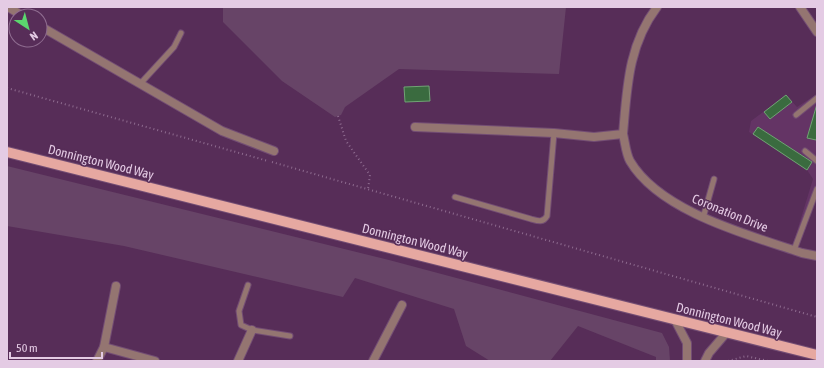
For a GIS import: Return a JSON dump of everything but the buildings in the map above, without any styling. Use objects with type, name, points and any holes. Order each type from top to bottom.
[{"type":"main road","name":"Donnington Wood Way","points":[[7,152],[817,355]]},
{"type":"street","name":"Coronation Drive","points":[[657,7],[639,40],[629,68],[623,134],[629,160],[644,178],[665,197],[703,218],[794,250],[817,256]]},
{"type":"street","points":[[800,7],[817,32]]},
{"type":"street","points":[[48,31],[222,131],[274,151]]},
{"type":"street","points":[[415,127],[554,133],[594,137],[623,134]]},
{"type":"street","points":[[97,361],[104,347],[116,286]]},
{"type":"street","points":[[374,361],[402,305]]},
{"type":"street","points":[[675,320],[687,343],[687,361]]},
{"type":"street","points":[[238,361],[252,330]]},
{"type":"street","points":[[705,361],[709,353],[727,332]]},
{"type":"street","points":[[104,347],[155,361]]},
{"type":"lane","points":[[140,84],[174,47],[181,33]]},
{"type":"lane","points":[[796,115],[817,98]]},
{"type":"lane","points":[[456,197],[531,219],[541,221],[545,220],[547,216],[554,133]]},
{"type":"lane","points":[[805,151],[817,161]]},
{"type":"lane","points":[[703,218],[714,179]]},
{"type":"lane","points":[[794,250],[817,189]]},
{"type":"lane","points":[[248,285],[240,304],[239,320],[241,325],[252,330],[290,336]]},
{"type":"path","points":[[7,88],[817,317]]},
{"type":"path","points":[[338,116],[346,141],[370,175],[368,189]]},
{"type":"path","points":[[728,361],[736,357],[746,356],[768,361]]},
{"type":"shaded area","points":[[223,7],[566,7],[559,74],[399,69],[345,107],[341,115],[335,117],[282,81],[223,22]]},
{"type":"shaded area","points":[[817,94],[817,197],[800,243],[794,241],[813,179],[807,170],[749,132],[751,121],[786,95],[797,107]]},
{"type":"shaded area","points":[[7,166],[389,260],[662,333],[669,347],[670,361],[656,361],[656,357],[578,326],[550,361],[490,361],[466,346],[454,309],[355,278],[343,297],[124,246],[7,226]]}]
